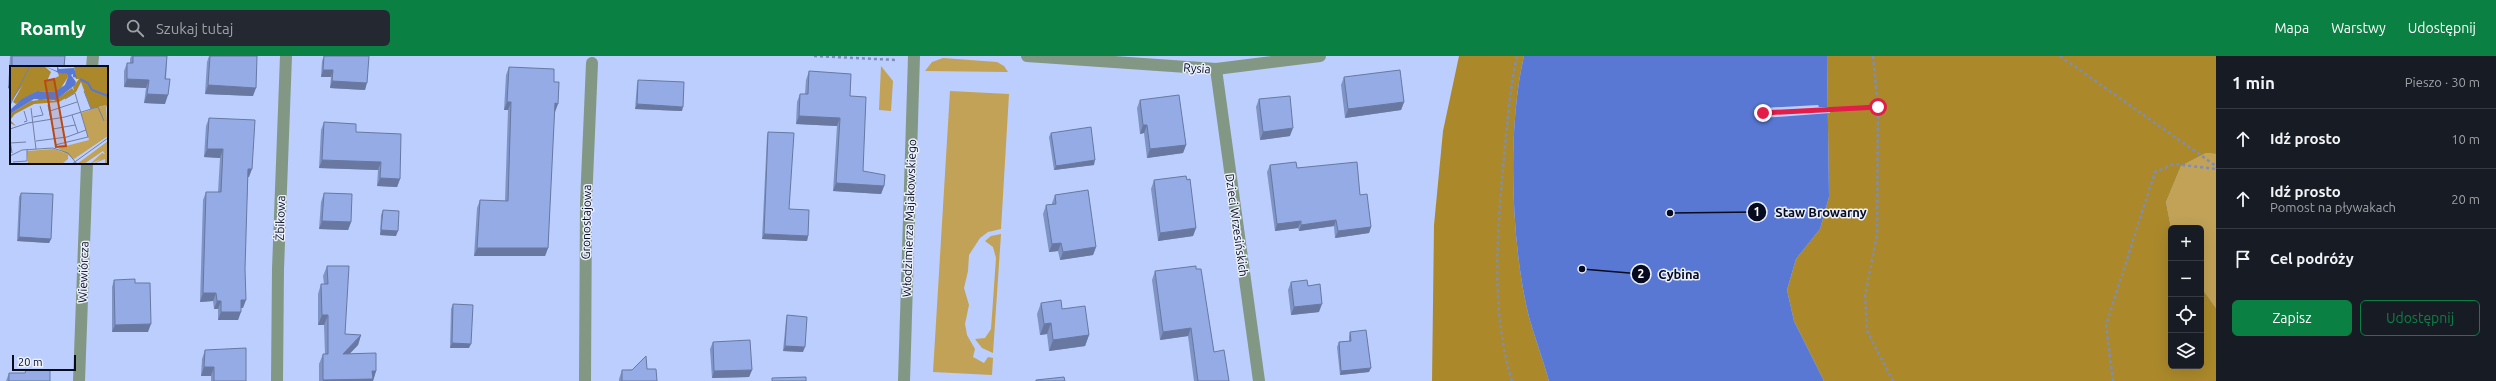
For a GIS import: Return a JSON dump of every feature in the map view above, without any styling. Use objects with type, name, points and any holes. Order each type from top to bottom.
[{"type":"street","points":[[92,66],[93,56]]},
{"type":"street","name":"Żbikowa","points":[[277,381],[278,269],[286,56]]},
{"type":"street","name":"Włodzimierza Majakowskiego","points":[[904,381],[914,56]]},
{"type":"street","name":"Rysia","points":[[1027,56],[1216,69],[1320,56]]},
{"type":"street","name":"Gronostajowa","points":[[585,381],[586,203],[592,63]]},
{"type":"street","name":"Dzieci Wrzesińskich","points":[[1216,69],[1259,381]]},
{"type":"street","name":"Wiewiórcza","points":[[80,381],[87,164]]},
{"type":"path","points":[[814,56],[897,60]]},
{"type":"path","points":[[1512,381],[1503,350],[1496,251],[1506,142],[1517,56]]},
{"type":"path","points":[[1873,56],[1878,107],[1877,235],[1865,296],[1867,331],[1893,381]]},
{"type":"path","points":[[2060,56],[2216,166]]},
{"type":"path","points":[[1763,113],[1878,107]]},
{"type":"path","points":[[2113,381],[2106,325],[2155,172],[2174,164],[2216,169]]},
{"type":"shaded area","points":[[1459,56],[1524,56],[1515,117],[1513,151],[1515,222],[1518,256],[1529,317],[1549,381],[1432,381],[1434,225],[1443,131]]},
{"type":"shaded area","points":[[1827,56],[2216,56],[2216,154],[2206,153],[2181,166],[2166,202],[2170,225],[2168,225],[2168,369],[2204,369],[2204,291],[2216,308],[2216,381],[1824,381],[1794,321],[1787,290],[1796,259],[1820,229],[1829,197]]},
{"type":"shaded area","points":[[943,58],[997,62],[1004,66],[1008,72],[925,71],[932,62]]},
{"type":"shaded area","points":[[881,66],[893,81],[891,111],[879,110]]},
{"type":"shaded area","points":[[950,91],[1009,94],[1001,229],[988,232],[980,238],[969,255],[968,271],[964,288],[969,305],[965,324],[967,335],[975,349],[973,357],[984,363],[988,357],[993,358],[992,375],[933,372]]},
{"type":"shaded area","points":[[2206,153],[2216,154],[2216,308],[2204,291],[2204,225],[2170,225],[2166,202],[2181,166]]},
{"type":"shaded area","points":[[1001,234],[993,353],[982,348],[975,339],[985,338],[991,329],[996,258],[993,247],[985,241],[991,236]]},
{"type":"water","points":[[1524,56],[1827,56],[1829,197],[1820,229],[1796,259],[1787,290],[1794,321],[1824,381],[1549,381],[1529,317],[1518,256],[1515,222],[1513,151],[1515,117]]},
{"type":"pier","points":[[1818,105],[1819,107],[1830,107],[1830,113],[1763,118],[1762,108]]},
{"type":"building","points":[[12,56],[65,56],[64,66],[12,66]]},
{"type":"building","points":[[133,56],[167,56],[165,79],[170,79],[168,95],[147,94],[149,80],[127,79],[127,63],[133,63]]},
{"type":"building","points":[[210,56],[257,56],[256,88],[208,85]]},
{"type":"building","points":[[324,56],[369,56],[367,83],[332,81],[333,70],[323,70]]},
{"type":"building","points":[[509,67],[554,69],[554,82],[559,82],[558,104],[555,103],[548,248],[477,248],[480,200],[508,201],[511,102],[507,102]]},
{"type":"building","points":[[1400,70],[1404,102],[1348,109],[1344,77]]},
{"type":"building","points":[[809,71],[851,74],[850,96],[866,97],[863,171],[885,175],[884,186],[836,183],[840,118],[799,116],[800,94],[808,94]]},
{"type":"building","points":[[638,80],[684,82],[683,107],[637,104]]},
{"type":"building","points":[[1179,95],[1186,145],[1150,149],[1147,125],[1143,125],[1140,100]]},
{"type":"building","points":[[1290,96],[1293,128],[1263,132],[1259,99]]},
{"type":"building","points":[[209,118],[255,120],[252,169],[248,169],[245,269],[246,300],[241,300],[241,312],[221,312],[221,301],[217,301],[216,293],[203,293],[206,192],[221,192],[223,149],[207,149]]},
{"type":"building","points":[[324,122],[356,124],[356,132],[401,134],[400,179],[380,178],[381,162],[322,160]]},
{"type":"building","points":[[1091,127],[1095,160],[1056,166],[1051,133]]},
{"type":"building","points":[[768,132],[794,133],[789,209],[809,210],[808,236],[764,234]]},
{"type":"building","points":[[1296,162],[1297,168],[1357,162],[1360,195],[1367,194],[1371,227],[1338,231],[1336,220],[1301,225],[1301,221],[1277,224],[1270,165]]},
{"type":"building","points":[[1186,176],[1187,180],[1190,179],[1196,228],[1160,233],[1154,180]]},
{"type":"building","points":[[1088,190],[1096,247],[1063,252],[1061,243],[1052,244],[1046,205],[1056,204],[1055,195]]},
{"type":"building","points":[[21,193],[53,194],[51,239],[19,237]]},
{"type":"building","points":[[324,193],[352,194],[351,222],[322,221]]},
{"type":"building","points":[[383,210],[399,211],[398,231],[381,230]]},
{"type":"building","points":[[327,266],[349,266],[345,334],[361,335],[343,354],[376,353],[376,371],[372,371],[373,379],[323,380],[323,354],[328,354],[328,315],[322,315],[321,284],[328,284]]},
{"type":"building","points":[[1196,266],[1196,269],[1201,269],[1214,352],[1224,350],[1229,381],[1198,381],[1191,328],[1163,332],[1155,271]]},
{"type":"building","points":[[135,279],[135,283],[150,283],[151,324],[115,325],[114,280]]},
{"type":"building","points":[[1307,280],[1308,286],[1320,284],[1322,304],[1294,307],[1291,282]]},
{"type":"building","points":[[1061,300],[1062,309],[1085,306],[1089,335],[1053,340],[1051,323],[1044,324],[1041,303]]},
{"type":"building","points":[[453,304],[473,305],[471,344],[452,343]]},
{"type":"building","points":[[787,315],[807,317],[805,347],[785,346]]},
{"type":"building","points":[[1366,330],[1371,368],[1341,371],[1339,342],[1351,341],[1350,332]]},
{"type":"building","points":[[750,340],[752,370],[714,371],[713,342]]},
{"type":"building","points":[[246,348],[246,381],[214,381],[214,367],[204,367],[205,350]]},
{"type":"building","points":[[646,356],[647,369],[656,369],[657,381],[622,381],[622,370],[632,370]]},
{"type":"building","points":[[26,370],[50,370],[50,381],[9,381],[9,373],[25,373]]},
{"type":"building","points":[[806,377],[806,381],[772,381],[772,378]]},
{"type":"building","points":[[1064,377],[1065,381],[1036,381],[1036,380]]},
{"type":"place","name":"Staw Browarny","points":[[1670,213]]},
{"type":"place","name":"Cybina","points":[[1582,269]]},
{"type":"route","points":[[1763,113],[1878,107]]}]
